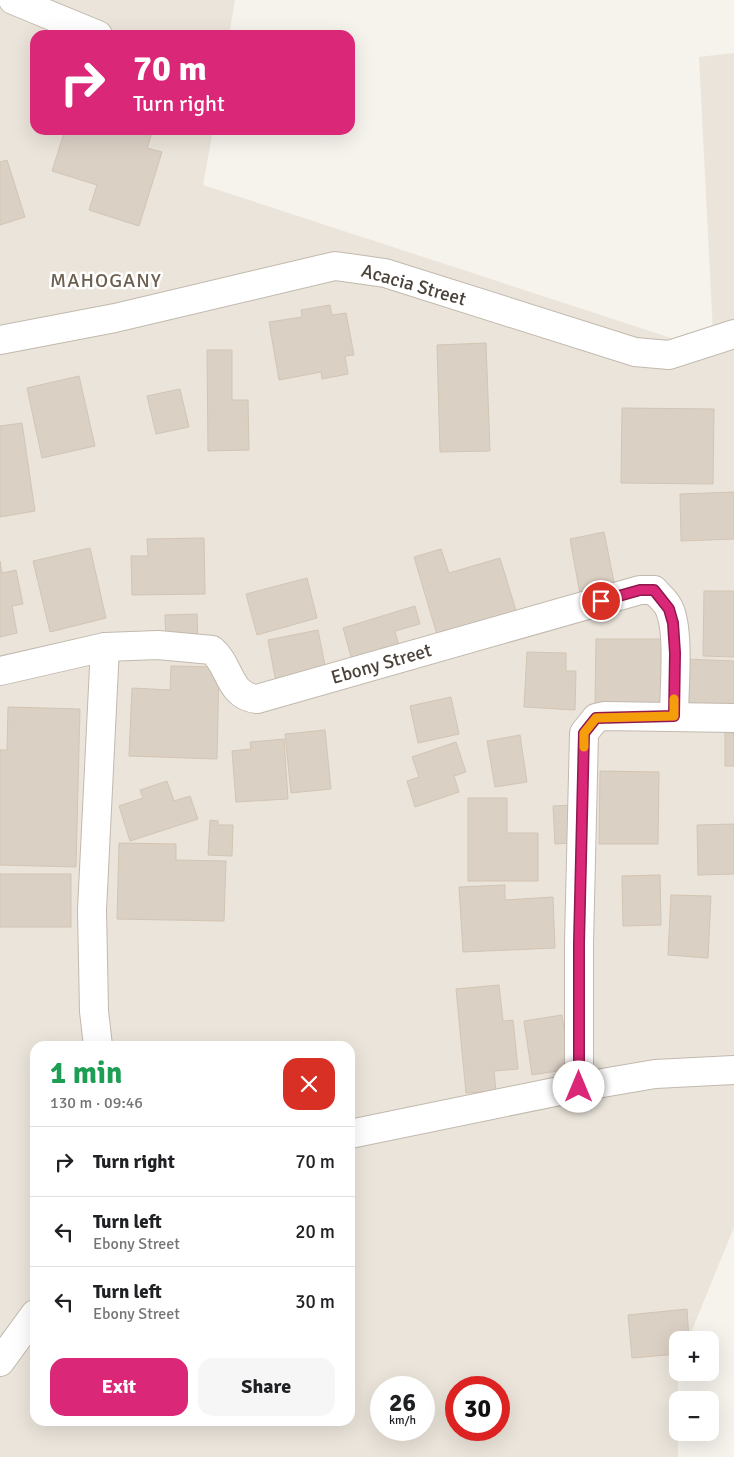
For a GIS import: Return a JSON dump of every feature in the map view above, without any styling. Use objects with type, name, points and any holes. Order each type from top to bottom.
[{"type":"street","points":[[13,0],[86,30]]},
{"type":"street","name":"Acacia Street","points":[[0,340],[115,318],[335,266],[385,273],[635,352],[669,354],[734,334]]},
{"type":"street","name":"Ebony Street","points":[[0,671],[105,647],[158,645],[212,650],[217,654],[238,691],[246,697],[258,698],[630,593],[654,590],[669,609],[673,623],[675,653],[674,716]]},
{"type":"street","points":[[97,1041],[94,1011],[92,910],[105,647]]},
{"type":"street","points":[[579,1087],[579,943],[584,733],[596,718],[674,716],[734,718]]},
{"type":"street","points":[[355,1133],[579,1087],[655,1074],[734,1070]]},
{"type":"street","points":[[0,1362],[30,1321]]},
{"type":"shaded area","points":[[0,0],[235,0],[230,30],[30,30],[30,135],[212,135],[203,185],[714,352],[699,57],[734,53],[734,1227],[692,1331],[669,1331],[669,1381],[678,1381],[678,1391],[669,1391],[669,1441],[678,1441],[678,1457],[0,1457]]},
{"type":"building","points":[[63,135],[151,135],[147,148],[162,152],[139,226],[89,210],[97,185],[52,171]]},
{"type":"building","points":[[7,160],[25,217],[0,225],[0,162]]},
{"type":"building","points":[[330,305],[332,315],[346,313],[354,355],[345,356],[348,374],[322,379],[321,372],[279,380],[269,322],[302,317],[301,310]]},
{"type":"building","points":[[486,343],[490,451],[440,452],[437,345]]},
{"type":"building","points":[[207,350],[232,350],[232,400],[248,400],[249,450],[208,451]]},
{"type":"building","points":[[79,376],[95,446],[42,458],[27,388]]},
{"type":"building","points":[[180,389],[189,427],[156,434],[147,396]]},
{"type":"building","points":[[622,408],[714,409],[713,484],[621,483]]},
{"type":"building","points":[[22,423],[35,511],[0,517],[0,426]]},
{"type":"building","points":[[734,492],[734,539],[681,541],[680,494]]},
{"type":"building","points":[[604,532],[615,587],[580,594],[570,539]]},
{"type":"building","points":[[204,538],[205,594],[132,595],[131,556],[148,556],[147,539]]},
{"type":"building","points":[[90,548],[106,618],[50,632],[33,561]]},
{"type":"building","points":[[441,549],[449,573],[500,558],[517,614],[438,638],[414,557]]},
{"type":"building","points":[[0,561],[2,573],[16,570],[23,604],[12,606],[17,633],[0,637]]},
{"type":"building","points":[[307,578],[317,618],[257,635],[246,594]]},
{"type":"building","points":[[704,591],[734,591],[734,657],[703,656]]},
{"type":"building","points":[[415,606],[420,624],[395,631],[401,654],[354,667],[343,628]]},
{"type":"building","points":[[197,614],[198,642],[166,644],[165,615]]},
{"type":"building","points":[[318,630],[326,671],[276,682],[268,640]]},
{"type":"building","points":[[596,639],[664,639],[664,704],[595,704]]},
{"type":"building","points":[[527,652],[566,653],[566,671],[576,671],[575,710],[524,707]]},
{"type":"building","points":[[685,659],[734,661],[734,712],[684,710]]},
{"type":"building","points":[[171,666],[219,667],[217,759],[129,756],[132,688],[170,690]]},
{"type":"building","points":[[451,697],[459,734],[418,743],[410,706]]},
{"type":"building","points":[[8,707],[80,709],[76,867],[0,865],[0,750],[7,750]]},
{"type":"building","points":[[325,730],[331,789],[291,793],[285,734]]},
{"type":"building","points":[[725,733],[734,733],[734,766],[725,766]]},
{"type":"building","points":[[520,735],[527,782],[495,787],[487,741]]},
{"type":"building","points":[[284,739],[288,799],[236,802],[232,751],[251,749],[250,742]]},
{"type":"building","points":[[456,742],[466,772],[454,776],[459,792],[415,807],[407,781],[419,777],[412,757]]},
{"type":"building","points":[[600,771],[659,772],[658,844],[599,844]]},
{"type":"building","points":[[167,781],[174,801],[190,796],[198,819],[130,841],[119,806],[143,798],[140,790]]},
{"type":"building","points":[[468,798],[507,798],[507,833],[538,833],[538,881],[468,881]]},
{"type":"building","points":[[574,805],[574,843],[555,844],[553,806]]},
{"type":"building","points":[[210,820],[218,821],[218,825],[233,825],[232,856],[208,855]]},
{"type":"building","points":[[734,824],[734,874],[698,875],[697,825]]},
{"type":"building","points":[[119,843],[176,844],[176,860],[226,861],[224,921],[117,919]]},
{"type":"building","points":[[0,874],[71,874],[71,927],[0,927]]},
{"type":"building","points":[[660,875],[661,925],[623,926],[622,876]]},
{"type":"building","points":[[505,885],[505,900],[553,897],[555,948],[463,952],[459,887]]},
{"type":"building","points":[[671,895],[711,896],[708,958],[668,955]]},
{"type":"building","points":[[499,985],[503,1021],[513,1020],[518,1069],[494,1071],[496,1091],[466,1093],[456,989]]},
{"type":"building","points":[[562,1015],[570,1069],[532,1075],[524,1021]]},
{"type":"building","points":[[687,1309],[688,1331],[669,1331],[669,1355],[632,1358],[628,1315]]},
{"type":"slow traffic","points":[[584,747],[584,733],[596,718],[605,716],[674,716],[674,699]]},
{"type":"district","name":"MAHOGANY","points":[[106,280]]},
{"type":"route","points":[[579,1087],[579,943],[584,733],[596,718],[605,716],[674,716],[675,653],[673,623],[669,609],[654,590],[640,590],[601,601]]}]
